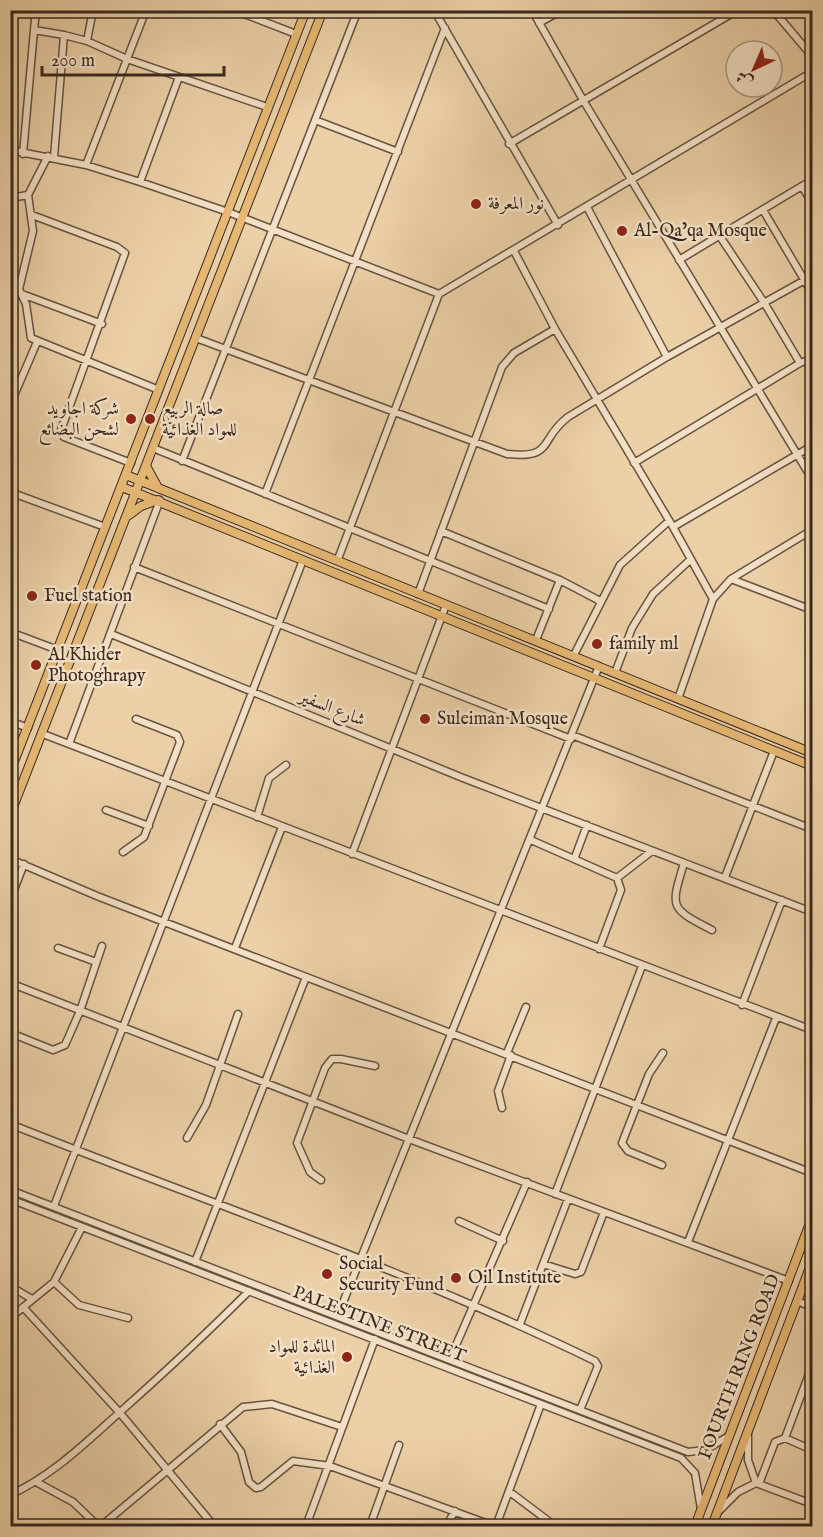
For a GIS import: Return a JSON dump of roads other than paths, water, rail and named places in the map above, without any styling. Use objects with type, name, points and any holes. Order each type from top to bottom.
[{"type":"main road","points":[[10,772],[306,10]]},
{"type":"main road","points":[[10,815],[323,10]]},
{"type":"main road","points":[[146,466],[159,489]]},
{"type":"main road","points":[[126,475],[813,753]]},
{"type":"main road","points":[[122,487],[813,766]]},
{"type":"main road","points":[[128,516],[141,506],[159,500]]},
{"type":"main road","points":[[249,538],[254,526]]},
{"type":"main road","points":[[502,641],[507,628]]},
{"type":"main road","name":"FOURTH RING ROAD","points":[[695,1527],[813,1218]]},
{"type":"main road","name":"FOURTH RING ROAD","points":[[712,1527],[813,1262]]},
{"type":"street","points":[[23,154],[36,10]]},
{"type":"street","points":[[87,41],[93,10]]},
{"type":"street","points":[[86,165],[146,10]]},
{"type":"street","points":[[234,10],[296,34]]},
{"type":"street","points":[[182,461],[358,10]]},
{"type":"street","points":[[434,10],[509,144],[558,225]]},
{"type":"street","points":[[532,10],[583,100],[813,479]]},
{"type":"street","points":[[539,23],[562,10]]},
{"type":"street","points":[[509,144],[738,10]]},
{"type":"street","points":[[773,10],[813,56]]},
{"type":"street","points":[[265,494],[445,28]]},
{"type":"street","points":[[34,30],[87,41],[126,59],[267,107]]},
{"type":"street","points":[[64,35],[51,157],[28,195],[33,231],[19,285],[29,334],[38,342],[159,390]]},
{"type":"street","points":[[338,559],[439,294],[633,181],[813,72]]},
{"type":"street","points":[[140,182],[179,77]]},
{"type":"street","points":[[315,120],[398,152]]},
{"type":"street","points":[[10,150],[86,165],[140,182],[357,260],[439,294]]},
{"type":"street","points":[[679,260],[813,180]]},
{"type":"street","points":[[802,186],[813,202]]},
{"type":"street","points":[[10,198],[28,195]]},
{"type":"street","points":[[587,207],[667,357]]},
{"type":"street","points":[[763,210],[813,293]]},
{"type":"street","points":[[32,215],[117,247],[125,253],[102,324],[60,433],[64,437],[130,463]]},
{"type":"street","points":[[719,235],[765,304],[800,363]]},
{"type":"street","points":[[514,251],[555,329],[669,520],[713,599]]},
{"type":"street","points":[[196,338],[473,442],[507,454],[529,456],[541,451],[562,422],[597,399],[667,357],[813,276]]},
{"type":"street","points":[[22,294],[102,324]]},
{"type":"street","points":[[418,594],[473,442],[507,360],[555,329]]},
{"type":"street","points":[[10,405],[38,342]]},
{"type":"street","points":[[634,463],[800,363],[813,360]]},
{"type":"street","points":[[673,527],[813,446]]},
{"type":"street","points":[[153,448],[549,609]]},
{"type":"street","points":[[10,492],[105,527]]},
{"type":"street","points":[[69,744],[159,500]]},
{"type":"street","points":[[574,656],[620,565],[669,520]]},
{"type":"street","points":[[678,699],[713,599],[731,579],[813,530]]},
{"type":"street","points":[[441,531],[560,580],[600,602]]},
{"type":"street","points":[[54,1206],[303,560]]},
{"type":"street","points":[[615,673],[632,628],[653,594],[690,560]]},
{"type":"street","points":[[134,567],[813,829]]},
{"type":"street","points":[[731,579],[813,610]]},
{"type":"street","points":[[536,640],[560,580]]},
{"type":"street","points":[[352,854],[446,604]]},
{"type":"street","points":[[10,632],[58,650]]},
{"type":"street","name":"شارع السفير","points":[[111,634],[391,748],[813,912]]},
{"type":"street","points":[[338,1315],[499,911],[544,808],[599,666]]},
{"type":"street","points":[[123,852],[144,837],[180,738],[136,719]]},
{"type":"street","points":[[10,721],[28,728]]},
{"type":"street","points":[[43,734],[742,1005],[813,1030]]},
{"type":"street","points":[[725,877],[774,751]]},
{"type":"street","points":[[257,818],[269,778],[286,765]]},
{"type":"street","points":[[106,810],[149,826]]},
{"type":"street","points":[[575,857],[587,825]]},
{"type":"street","points":[[235,948],[282,827]]},
{"type":"street","points":[[531,840],[575,857],[617,878],[621,890],[599,950]]},
{"type":"street","points":[[617,878],[652,851]]},
{"type":"street","points":[[10,859],[165,922],[813,1173]]},
{"type":"street","points":[[684,863],[674,895],[676,905],[682,914],[712,930]]},
{"type":"street","points":[[10,900],[24,864]]},
{"type":"street","points":[[742,1005],[782,900]]},
{"type":"street","points":[[18,1036],[57,1050],[65,1045],[80,1011],[102,946]]},
{"type":"street","points":[[58,948],[96,962]]},
{"type":"street","points":[[555,1194],[642,966]]},
{"type":"street","points":[[195,1262],[306,976]]},
{"type":"street","points":[[10,983],[312,1102],[789,1281]]},
{"type":"street","points":[[502,1108],[498,1091],[526,1007]]},
{"type":"street","points":[[187,1138],[204,1108],[222,1065],[238,1014]]},
{"type":"street","points":[[688,1242],[776,1018]]},
{"type":"street","points":[[662,1165],[623,1146],[649,1074],[663,1053]]},
{"type":"street","points":[[321,1180],[310,1172],[297,1143],[325,1068],[332,1059],[375,1066]]},
{"type":"street","points":[[10,1124],[217,1206],[361,1258],[520,1324],[598,1364],[580,1410]]},
{"type":"street","points":[[450,1359],[527,1182]]},
{"type":"street","name":"PALESTINE STREET","points":[[10,1190],[688,1452],[705,1450],[729,1436]]},
{"type":"street","name":"PALESTINE STREET","points":[[10,1199],[681,1458],[695,1473],[700,1493],[701,1512]]},
{"type":"street","points":[[520,1324],[568,1199]]},
{"type":"street","points":[[543,1264],[575,1274],[581,1272],[604,1212]]},
{"type":"street","points":[[459,1221],[503,1241]]},
{"type":"street","points":[[10,1318],[54,1282],[82,1227]]},
{"type":"street","points":[[54,1282],[79,1305],[128,1318]]},
{"type":"street","points":[[10,1286],[32,1299]]},
{"type":"street","points":[[10,1495],[38,1483],[190,1350],[249,1291]]},
{"type":"street","points":[[797,1301],[813,1307]]},
{"type":"street","points":[[304,1312],[307,1304]]},
{"type":"street","points":[[23,1307],[120,1413],[214,1527]]},
{"type":"street","points":[[306,1527],[375,1339]]},
{"type":"street","points":[[716,1515],[730,1499],[758,1483],[772,1444],[785,1438],[813,1366]]},
{"type":"street","points":[[38,1483],[76,1504],[99,1527],[243,1407],[265,1403],[342,1428]]},
{"type":"street","points":[[220,1424],[243,1455],[249,1482],[254,1487],[261,1487],[293,1461],[330,1466],[495,1527],[541,1404]]},
{"type":"street","points":[[748,1429],[748,1460],[758,1483],[813,1504]]},
{"type":"street","points":[[785,1438],[813,1450]]},
{"type":"street","points":[[370,1527],[399,1445]]},
{"type":"street","points":[[510,1492],[555,1527]]},
{"type":"street","points":[[446,1527],[455,1511]]},
{"type":"place","name":"نور المعرفة","points":[[476,204]]},
{"type":"place","name":"Al-Qa’qa Mosque","points":[[622,231]]},
{"type":"place","name":"شركة اجاويد لشحن البضائع","points":[[131,419]]},
{"type":"place","name":"صالة الربيع للمواد الغذائية","points":[[150,419]]},
{"type":"place","name":"Fuel station","points":[[32,596]]},
{"type":"place","name":"family ml","points":[[597,644]]},
{"type":"place","name":"Al Khider Photoghrapy","points":[[36,665]]},
{"type":"place","name":"Suleiman Mosque","points":[[425,719]]},
{"type":"place","name":"Social Security Fund","points":[[327,1274]]},
{"type":"place","name":"Oil Institute","points":[[456,1278]]},
{"type":"place","name":"المائدة للمواد الغذائية","points":[[347,1357]]}]
